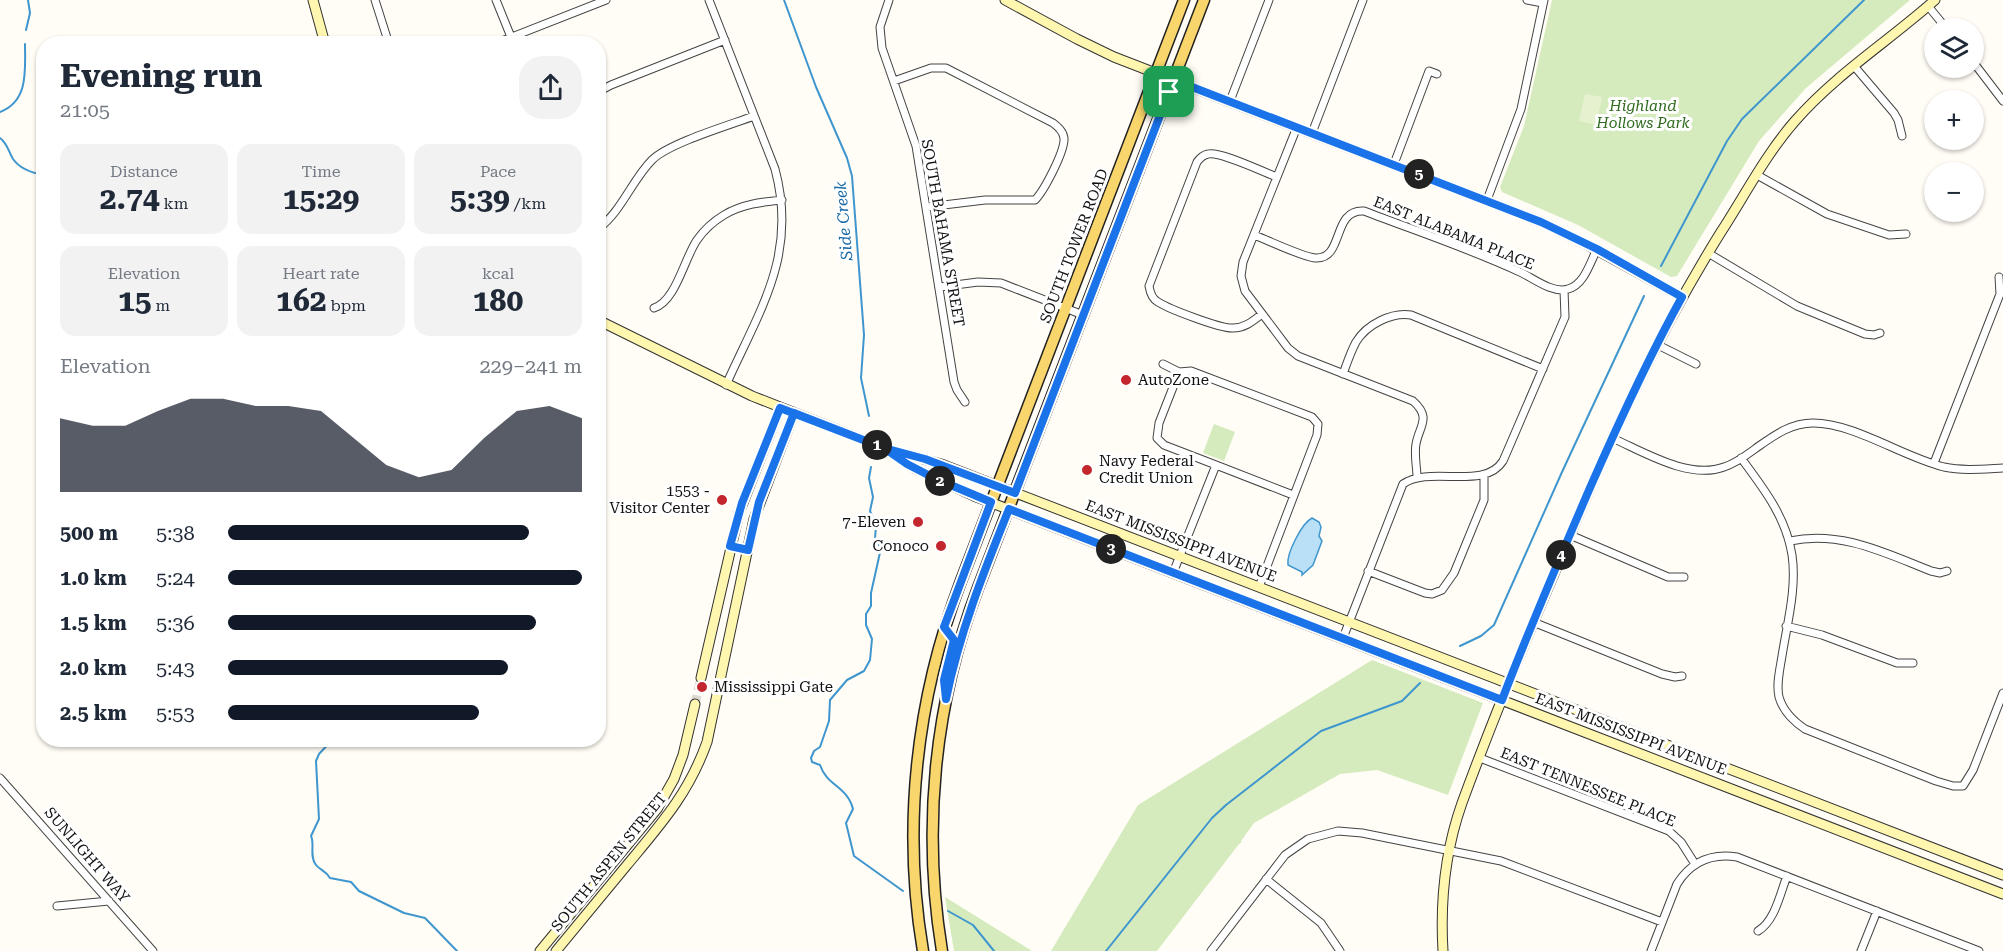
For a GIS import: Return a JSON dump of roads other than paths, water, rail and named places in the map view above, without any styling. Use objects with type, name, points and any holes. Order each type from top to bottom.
[{"type":"main road","name":"SOUTH TOWER ROAD","points":[[923,951],[914,878],[914,805],[925,707],[944,627],[1184,0]]},
{"type":"main road","points":[[942,951],[934,893],[932,837],[936,767],[951,676],[969,613],[1204,0]]},
{"type":"main road","points":[[944,627],[954,640],[944,680],[946,699]]},
{"type":"street","points":[[313,0],[323,36]]},
{"type":"street","points":[[375,0],[386,36]]},
{"type":"street","points":[[496,0],[511,36]]},
{"type":"street","points":[[514,36],[606,0]]},
{"type":"street","points":[[709,0],[775,169],[782,200],[783,234],[777,268],[726,385]]},
{"type":"street","name":"SOUTH BAHAMA STREET","points":[[889,0],[882,19],[880,36],[882,48],[916,146],[954,382],[965,402]]},
{"type":"street","points":[[1005,0],[1087,45],[1541,222],[1597,249],[1682,297]]},
{"type":"street","points":[[1230,101],[1269,0]]},
{"type":"street","points":[[1312,133],[1363,0]]},
{"type":"street","points":[[1487,200],[1521,109],[1544,2],[1527,0]]},
{"type":"street","points":[[1443,951],[1442,900],[1449,850],[1458,814],[1533,622],[1612,438],[1656,344],[1757,175],[1794,122],[1818,97],[1932,3],[1940,18]]},
{"type":"street","points":[[606,88],[725,40]]},
{"type":"street","points":[[1854,66],[1894,113],[1902,136]]},
{"type":"street","points":[[894,81],[931,68],[946,68],[1053,123],[1062,131],[1064,140],[1061,149],[1046,186],[1035,200],[985,200],[927,207]]},
{"type":"street","points":[[1394,164],[1429,71],[1437,74]]},
{"type":"street","points":[[1984,76],[2003,101]]},
{"type":"street","points":[[606,222],[645,168],[658,155],[754,116]]},
{"type":"street","points":[[1297,127],[1243,262],[1241,276],[1245,291],[1291,351],[1298,356],[1418,406],[1423,417],[1416,445],[1418,478]]},
{"type":"street","points":[[1262,314],[1242,327],[1221,327],[1158,302],[1153,298],[1149,286],[1200,157],[1210,153],[1216,154],[1277,177]]},
{"type":"street","points":[[1757,175],[1833,216],[1889,235],[1906,234]]},
{"type":"street","points":[[654,308],[667,300],[697,240],[712,223],[736,209],[782,200]]},
{"type":"street","name":"EAST ALABAMA PLACE","points":[[1254,235],[1312,257],[1323,257],[1332,249],[1347,216],[1357,210],[1364,211],[1496,262],[1551,287],[1564,290]]},
{"type":"street","points":[[1343,639],[1399,489],[1408,480],[1418,478],[1484,475],[1496,470],[1503,461],[1565,317],[1564,290],[1570,289],[1581,280],[1597,249]]},
{"type":"street","points":[[1708,254],[1797,306],[1865,334],[1881,333]]},
{"type":"street","points":[[1934,463],[2000,294],[2000,277]]},
{"type":"street","points":[[940,287],[978,282],[1000,283],[1083,315]]},
{"type":"street","points":[[1343,374],[1360,337],[1388,316],[1403,314],[1411,315],[1543,369]]},
{"type":"street","name":"EAST MISSISSIPPI AVENUE","points":[[606,324],[726,385],[780,408],[884,448],[925,459],[998,486],[2003,875]]},
{"type":"street","points":[[1656,344],[1696,364]]},
{"type":"street","points":[[1163,364],[1179,372],[1191,371],[1312,417],[1318,424],[1317,435],[1259,587]]},
{"type":"street","points":[[1179,372],[1159,423],[1157,438],[1164,445],[1293,495]]},
{"type":"street","points":[[700,678],[742,503],[780,408]]},
{"type":"street","name":"SOUTH ASPEN STREET","points":[[556,951],[670,813],[691,780],[706,742],[759,502],[794,413]]},
{"type":"street","points":[[1612,438],[1678,466],[1691,470],[1713,470],[1723,468],[1742,458],[1784,430],[1815,423],[1839,427],[1956,469],[2003,468]]},
{"type":"street","name":"EAST MISSISSIPPI AVENUE","points":[[884,448],[918,470],[991,502],[2003,894]]},
{"type":"street","points":[[1742,458],[1774,504],[1790,541],[1793,571],[1778,687],[1783,707],[1796,723],[1805,729],[1936,781],[1953,786],[1963,786],[1973,770],[2003,693]]},
{"type":"street","points":[[1173,573],[1216,465]]},
{"type":"street","points":[[1368,571],[1425,593],[1432,594],[1442,590],[1454,573],[1485,500],[1484,475]]},
{"type":"street","points":[[1570,535],[1668,577],[1684,578]]},
{"type":"street","points":[[1790,541],[1824,538],[1851,541],[1930,571],[1940,573],[1947,571]]},
{"type":"street","points":[[730,546],[748,550]]},
{"type":"street","points":[[724,571],[743,575]]},
{"type":"street","points":[[1533,622],[1662,674],[1682,676]]},
{"type":"street","points":[[1786,626],[1822,635],[1897,663],[1913,663]]},
{"type":"street","name":"SOUTH ASPEN STREET","points":[[540,951],[657,809],[674,779],[683,755],[695,704]]},
{"type":"street","name":"EAST TENNESSEE PLACE","points":[[1480,758],[1669,831],[1681,842],[1695,864]]},
{"type":"street","name":"SUNLIGHT WAY","points":[[0,778],[153,951]]},
{"type":"street","points":[[1211,951],[1285,855],[1308,839],[1329,832],[1362,832],[1514,865],[1662,922]]},
{"type":"street","points":[[1651,951],[1677,884],[1683,875],[1695,864],[1707,858],[1726,856],[1737,857],[1877,911],[1966,949],[1979,951]]},
{"type":"street","points":[[1758,931],[1770,920],[1787,876]]},
{"type":"street","points":[[1266,879],[1312,915],[1332,936],[1340,951]]},
{"type":"street","points":[[57,906],[109,901]]},
{"type":"street","points":[[1861,951],[1877,911]]},
{"type":"street","points":[[1332,936],[1339,931]]},
{"type":"water","points":[[1312,518],[1319,522],[1321,527],[1319,536],[1322,541],[1313,565],[1302,575],[1302,572],[1288,565],[1288,560],[1299,532]]},
{"type":"waterway","points":[[26,30],[30,13],[28,0]]},
{"type":"waterway","name":"Side Creek","points":[[784,0],[816,87],[847,158],[852,176],[864,335],[861,378],[869,416]]},
{"type":"waterway","points":[[1661,266],[1727,141],[1742,119],[1864,0]]},
{"type":"waterway","points":[[0,112],[9,107],[21,93],[25,74],[25,44]]},
{"type":"waterway","points":[[0,138],[19,165],[36,173]]},
{"type":"waterway","points":[[1460,646],[1481,636],[1494,625],[1644,296]]},
{"type":"waterway","name":"Side Creek","points":[[871,467],[869,478],[873,497],[870,511],[876,525],[875,539],[881,548],[871,593],[871,606],[866,614],[866,625],[872,639],[870,660],[864,671],[847,680],[830,700],[829,721],[820,747],[814,751],[811,758],[812,762],[820,765],[827,778],[850,801],[853,809],[846,823],[854,856],[903,891]]},
{"type":"waterway","points":[[1106,951],[1212,818],[1226,805],[1321,731],[1402,701],[1420,683]]},
{"type":"waterway","points":[[326,747],[316,761],[319,819],[311,836],[316,865],[330,878],[351,882],[359,891],[404,913],[425,918],[457,951]]},
{"type":"waterway","name":"Side Creek","points":[[948,911],[973,925],[994,951]]},
{"type":"tunnel","points":[[695,704],[701,678]]},
{"type":"place","name":"AutoZone","points":[[1126,380]]},
{"type":"place","name":"Navy Federal Credit Union","points":[[1087,470]]},
{"type":"place","name":"1553 - Visitor Center","points":[[722,500]]},
{"type":"place","name":"7-Eleven","points":[[918,522]]},
{"type":"place","name":"Conoco","points":[[941,546]]},
{"type":"place","name":"Mississippi Gate","points":[[702,687]]},
{"type":"park label","name":"Highland Hollows Park","points":[[1643,114]]}]
